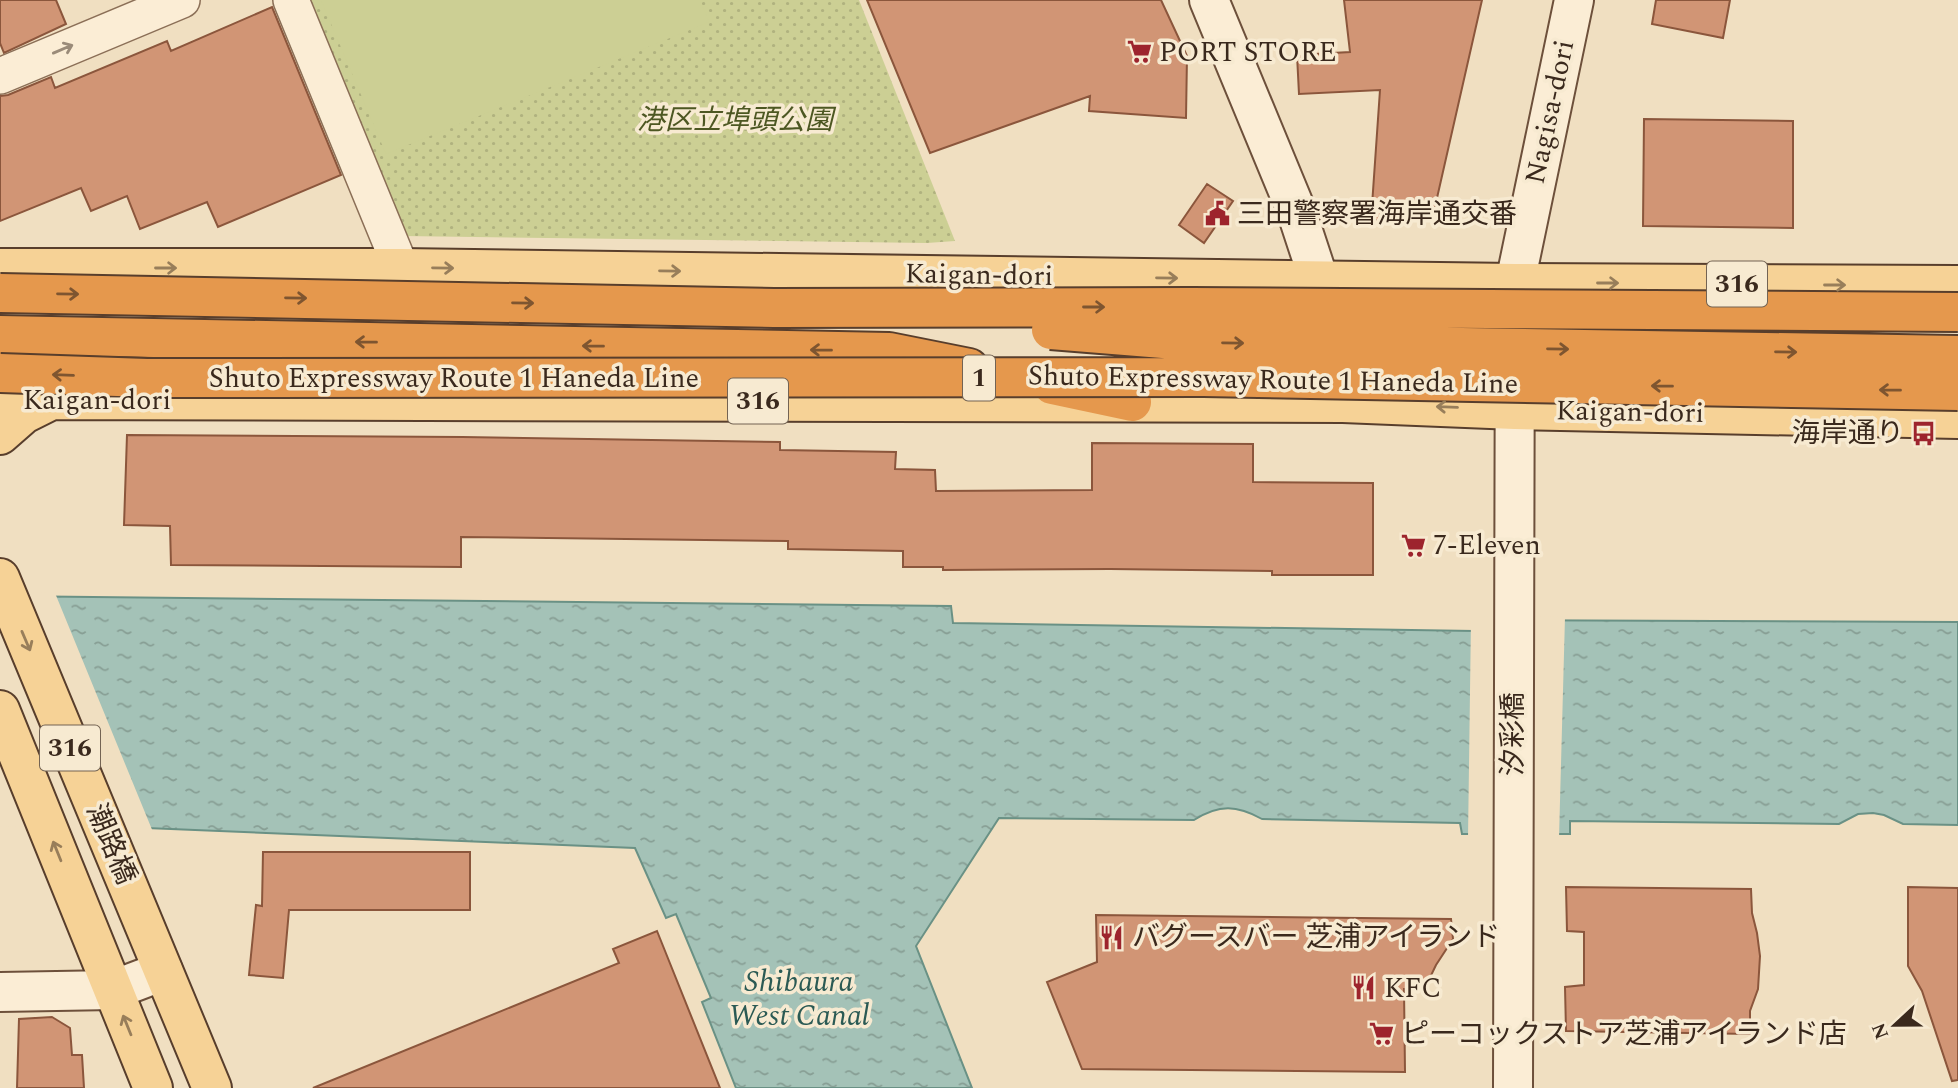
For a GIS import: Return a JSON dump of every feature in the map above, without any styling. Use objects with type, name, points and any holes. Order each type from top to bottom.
[{"type":"highway","points":[[0,293],[774,308],[1206,307],[1958,313]]},
{"type":"highway","points":[[774,308],[1213,343],[1958,355]]},
{"type":"highway","points":[[0,335],[889,352],[1132,402]]},
{"type":"highway","name":"Shuto Expressway Route 1 Haneda Line","points":[[0,373],[147,378],[1203,377],[1958,391]]},
{"type":"main road","name":"Kaigan-dori","points":[[0,268],[401,268],[1958,285]]},
{"type":"main road","name":"Kaigan-dori","points":[[0,400],[1343,403],[1516,410],[1958,419]]},
{"type":"main road","points":[[0,435],[24,414],[52,400]]},
{"type":"main road","name":"潮路橋","points":[[0,578],[163,971]]},
{"type":"main road","name":"潮路橋","points":[[0,710],[113,990]]},
{"type":"main road","name":"316","points":[[163,971],[212,1088]]},
{"type":"main road","name":"316","points":[[113,990],[153,1088]]},
{"type":"street","points":[[0,76],[182,0]]},
{"type":"street","points":[[292,0],[401,268]]},
{"type":"street","points":[[1209,0],[1296,210],[1318,280],[1343,403]]},
{"type":"street","name":"Nagisa-dori","points":[[1514,601],[1515,282],[1574,0]]},
{"type":"street","name":"汐彩橋","points":[[1513,1088],[1514,601]]},
{"type":"street","points":[[0,992],[113,990],[163,971]]},
{"type":"green space","name":"港区立埠頭公園","points":[[305,0],[859,0],[955,241],[927,243],[402,236]]},
{"type":"green space","points":[[321,0],[700,0],[709,22],[386,154]]},
{"type":"water","name":"Shibaura West Canal","points":[[0,596],[951,606],[953,623],[1474,631],[1474,620],[1958,622],[1958,825],[1903,824],[1873,813],[1858,814],[1839,824],[1570,821],[1570,834],[1462,834],[1460,823],[1262,819],[1228,808],[1212,811],[1194,820],[999,818],[916,946],[972,1088],[736,1088],[702,1002],[711,998],[676,914],[666,918],[635,848],[0,822]]},
{"type":"pier","points":[[0,592],[55,593],[153,832],[0,826]]},
{"type":"pier","points":[[1474,616],[1565,617],[1559,838],[1468,838],[1471,619]]},
{"type":"building","points":[[0,0],[56,0],[66,24],[4,53],[0,43]]},
{"type":"building","points":[[867,0],[1161,0],[1187,56],[1186,118],[1089,111],[1090,96],[930,153]]},
{"type":"building","points":[[1344,0],[1482,0],[1432,220],[1371,220],[1380,90],[1299,94],[1297,55],[1350,52]]},
{"type":"building","points":[[1656,0],[1730,0],[1723,38],[1652,24]]},
{"type":"building","points":[[272,7],[341,175],[218,227],[207,202],[140,229],[127,196],[91,211],[81,188],[0,221],[0,96],[51,77],[55,88],[167,41],[171,51]]},
{"type":"building","points":[[1644,119],[1793,121],[1793,228],[1643,226]]},
{"type":"building","points":[[1207,184],[1233,201],[1204,243],[1179,225]]},
{"type":"building","points":[[127,435],[780,442],[780,450],[896,452],[895,469],[935,470],[936,491],[1092,490],[1092,443],[1253,444],[1253,482],[1373,483],[1373,575],[1272,575],[1272,571],[1110,569],[943,570],[943,567],[903,567],[903,551],[788,549],[788,541],[461,537],[461,567],[171,565],[170,526],[124,525]]},
{"type":"building","points":[[263,852],[470,852],[470,910],[289,910],[283,978],[249,975],[256,905],[262,906]]},
{"type":"building","points":[[1566,887],[1751,889],[1752,913],[1760,956],[1758,989],[1750,1011],[1750,1034],[1566,1031],[1565,987],[1584,985],[1584,932],[1567,931]]},
{"type":"building","points":[[1908,887],[1958,888],[1958,1080],[1952,1081],[1922,991],[1908,966]]},
{"type":"building","points":[[1096,915],[1451,919],[1453,939],[1424,990],[1404,989],[1405,1072],[1082,1069],[1047,982],[1097,962]]},
{"type":"building","points":[[657,931],[720,1088],[313,1088],[619,963],[613,949]]},
{"type":"building","points":[[52,1017],[70,1028],[72,1055],[82,1055],[84,1088],[17,1088],[19,1019]]},
{"type":"place","name":"PORT STORE","points":[[1139,52]]},
{"type":"place","name":"三田警察署海岸通交番","points":[[1217,214]]},
{"type":"place","name":"海岸通り","points":[[1924,433]]},
{"type":"place","name":"7-Eleven","points":[[1413,545]]},
{"type":"place","name":"バグースバー 芝浦アイランド","points":[[1112,937]]},
{"type":"place","name":"KFC","points":[[1364,988]]},
{"type":"place","name":"ピーコックストア芝浦アイランド店","points":[[1381,1034]]}]
